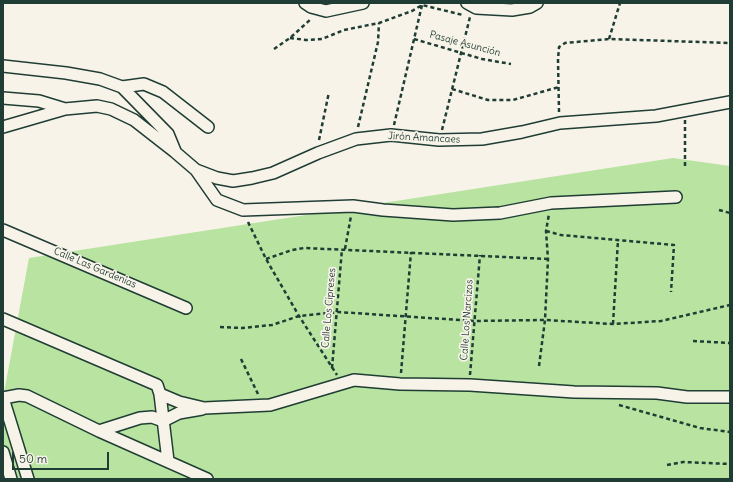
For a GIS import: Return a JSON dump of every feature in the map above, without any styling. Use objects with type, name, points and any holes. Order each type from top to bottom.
[{"type":"street","points":[[305,3],[311,7],[326,10],[363,3]]},
{"type":"street","points":[[467,3],[476,8],[512,10],[530,7],[537,3]]},
{"type":"street","points":[[3,66],[66,73],[100,80],[122,87],[144,84],[163,92],[208,127]]},
{"type":"street","points":[[122,87],[168,134],[175,152]]},
{"type":"street","points":[[3,98],[39,101],[65,109]]},
{"type":"street","name":"Jirón Amancaes","points":[[196,170],[217,178],[234,181],[273,173],[318,153],[356,139],[391,135],[439,140],[482,139],[522,132],[560,122],[656,116],[730,102]]},
{"type":"street","points":[[3,127],[65,109],[97,106],[111,109],[134,120],[196,170],[217,200],[243,210],[353,206],[382,210],[453,215],[500,213],[551,204],[676,198]]},
{"type":"street","name":"Calle Las Gardenias","points":[[4,233],[186,308]]},
{"type":"street","points":[[3,319],[157,385],[160,394],[168,461]]},
{"type":"street","points":[[99,431],[140,418],[152,417],[163,421],[179,413],[204,408],[270,405],[354,380],[400,384],[470,385],[574,392],[657,393],[687,397],[730,397]]},
{"type":"street","points":[[28,479],[3,398],[19,394],[27,396],[99,431],[207,479]]},
{"type":"street","points":[[160,394],[179,402],[204,408]]},
{"type":"street","points":[[3,452],[11,479]]},
{"type":"path","points":[[609,39],[620,3]]},
{"type":"path","points":[[290,38],[306,40],[322,39],[344,30],[379,22],[412,11],[422,4],[471,17],[439,140]]},
{"type":"path","points":[[391,135],[422,4]]},
{"type":"path","points":[[274,49],[290,38],[313,17],[326,10]]},
{"type":"path","points":[[356,139],[361,108],[378,42],[379,22]]},
{"type":"path","name":"Pasaje Asunción","points":[[414,39],[482,59],[511,64]]},
{"type":"path","points":[[560,122],[558,87],[559,47],[564,43],[581,40],[609,39],[730,43]]},
{"type":"path","points":[[452,89],[488,100],[512,100],[558,87]]},
{"type":"path","points":[[318,153],[319,139],[329,92]]},
{"type":"path","points":[[685,110],[685,166]]},
{"type":"path","points":[[539,366],[545,320],[548,259],[546,232],[551,204]]},
{"type":"path","name":"Calle Los Cipreses","points":[[332,368],[344,249],[353,206]]},
{"type":"path","points":[[243,210],[266,259],[299,316],[342,383]]},
{"type":"path","points":[[719,210],[730,213]]},
{"type":"path","points":[[546,232],[561,235],[674,246],[671,292]]},
{"type":"path","points":[[613,324],[618,240]]},
{"type":"path","points":[[266,259],[298,249],[344,249],[548,259]]},
{"type":"path","points":[[400,384],[411,252]]},
{"type":"path","name":"Calle Los Narcizos","points":[[470,385],[480,255]]},
{"type":"path","points":[[220,326],[242,328],[272,325],[299,316],[338,312],[475,321],[545,320],[613,324],[661,321],[730,305]]},
{"type":"path","points":[[693,341],[730,343]]},
{"type":"path","points":[[241,359],[263,405]]},
{"type":"path","points":[[612,403],[700,428],[730,432]]},
{"type":"path","points":[[667,465],[683,462],[730,464]]},
{"type":"green space","points":[[673,158],[730,166],[730,479],[3,479],[3,398],[29,258]]}]
